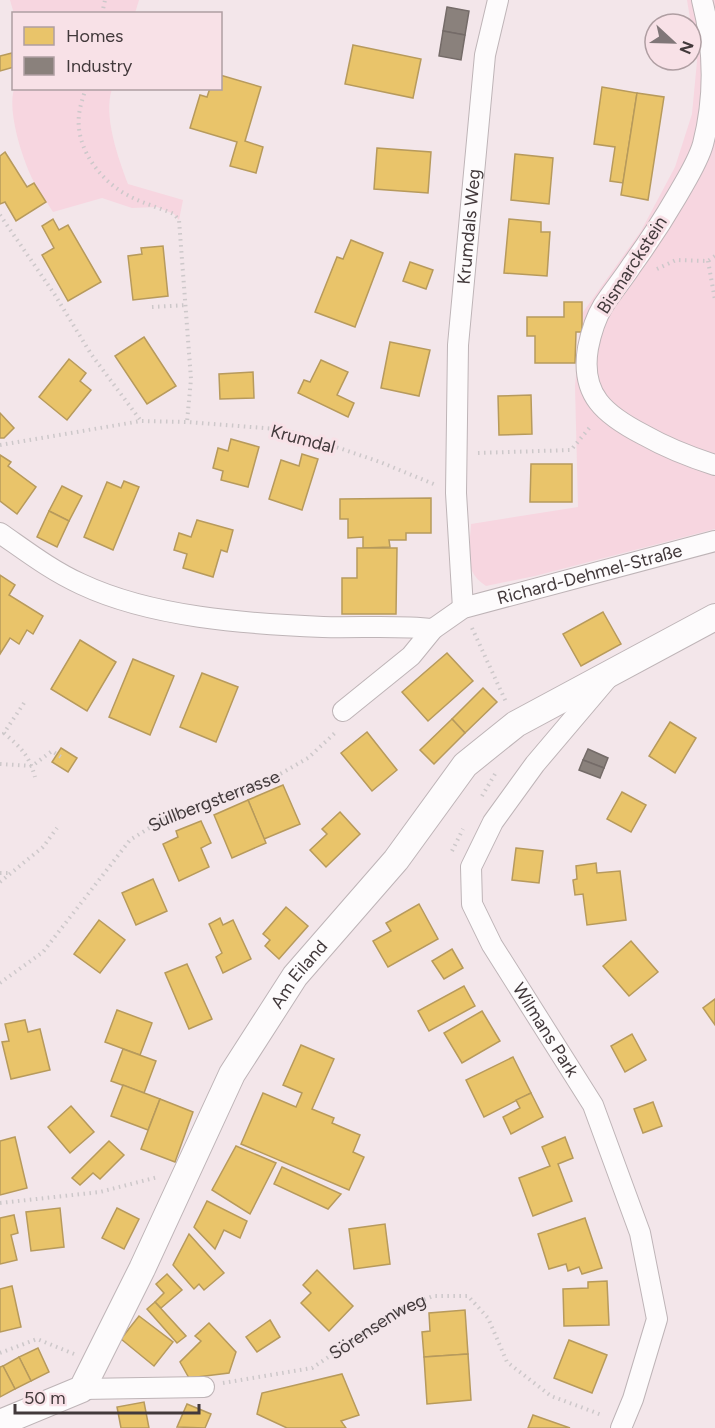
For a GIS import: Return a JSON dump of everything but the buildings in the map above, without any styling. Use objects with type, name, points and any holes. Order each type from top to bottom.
[{"type":"street","name":"Krumdals Weg","points":[[463,608],[456,493],[458,345],[486,55],[498,0]]},
{"type":"street","name":"Bismarckstein","points":[[702,0],[709,26],[713,61],[713,93],[705,137],[687,178],[634,263],[603,307],[591,331],[585,365],[593,395],[605,410],[623,424],[665,447],[715,465]]},
{"type":"street","points":[[0,533],[42,562],[79,583],[101,593],[168,610],[202,617],[272,624],[325,627],[398,626],[433,629]]},
{"type":"street","name":"Richard-Dehmel-Straße","points":[[463,608],[715,541]]},
{"type":"street","points":[[343,711],[411,656],[433,629],[463,608]]},
{"type":"street","name":"Am Eiland","points":[[82,1389],[142,1269],[232,1074],[295,976],[396,860],[465,765],[516,724],[715,617]]},
{"type":"street","name":"Wilmans Park","points":[[615,670],[535,764],[493,822],[471,867],[472,904],[492,945],[593,1105],[640,1233],[657,1320],[633,1399],[622,1426]]},
{"type":"street","points":[[0,1423],[82,1389],[204,1387]]},
{"type":"path","points":[[85,90],[78,116],[79,130],[83,145],[93,164],[105,178],[130,196],[174,214],[179,220],[192,379],[187,422]]},
{"type":"path","points":[[0,215],[55,295],[91,354],[141,421]]},
{"type":"path","points":[[634,263],[642,268],[654,270],[676,260],[708,261],[715,256]]},
{"type":"path","points":[[708,261],[715,300]]},
{"type":"path","points":[[152,307],[187,305]]},
{"type":"path","points":[[456,454],[572,450],[605,410]]},
{"type":"path","name":"Krumdal","points":[[0,445],[141,421],[277,429],[380,462],[456,493]]},
{"type":"path","points":[[24,703],[4,733],[25,751],[35,777]]},
{"type":"path","name":"Süllbergsterrasse","points":[[0,983],[43,952],[130,840],[162,820],[273,778],[308,758],[335,734],[343,711]]},
{"type":"path","points":[[0,764],[32,765],[52,751],[64,759]]},
{"type":"path","points":[[0,882],[43,847],[57,828]]},
{"type":"path","points":[[0,873],[12,873]]},
{"type":"path","points":[[0,1203],[100,1192],[165,1176],[192,1163]]},
{"type":"path","name":"Sörensenweg","points":[[204,1387],[312,1368],[399,1310],[433,1296],[468,1296],[488,1318],[507,1362],[551,1396],[622,1426]]},
{"type":"path","points":[[0,1353],[37,1339],[95,1362]]},
{"type":"shaded area","points":[[10,0],[139,0],[135,12],[13,12]]},
{"type":"shaded area","points":[[687,0],[715,0],[715,529],[535,576],[486,586],[473,574],[470,566],[471,524],[578,507],[575,386],[581,315],[641,231],[675,167],[692,114],[696,72],[703,72],[703,12],[689,12]]},
{"type":"shaded area","points":[[14,90],[112,90],[110,124],[128,184],[183,200],[179,220],[174,214],[157,207],[132,208],[102,198],[53,212],[35,184],[21,150],[14,123],[12,99]]}]
